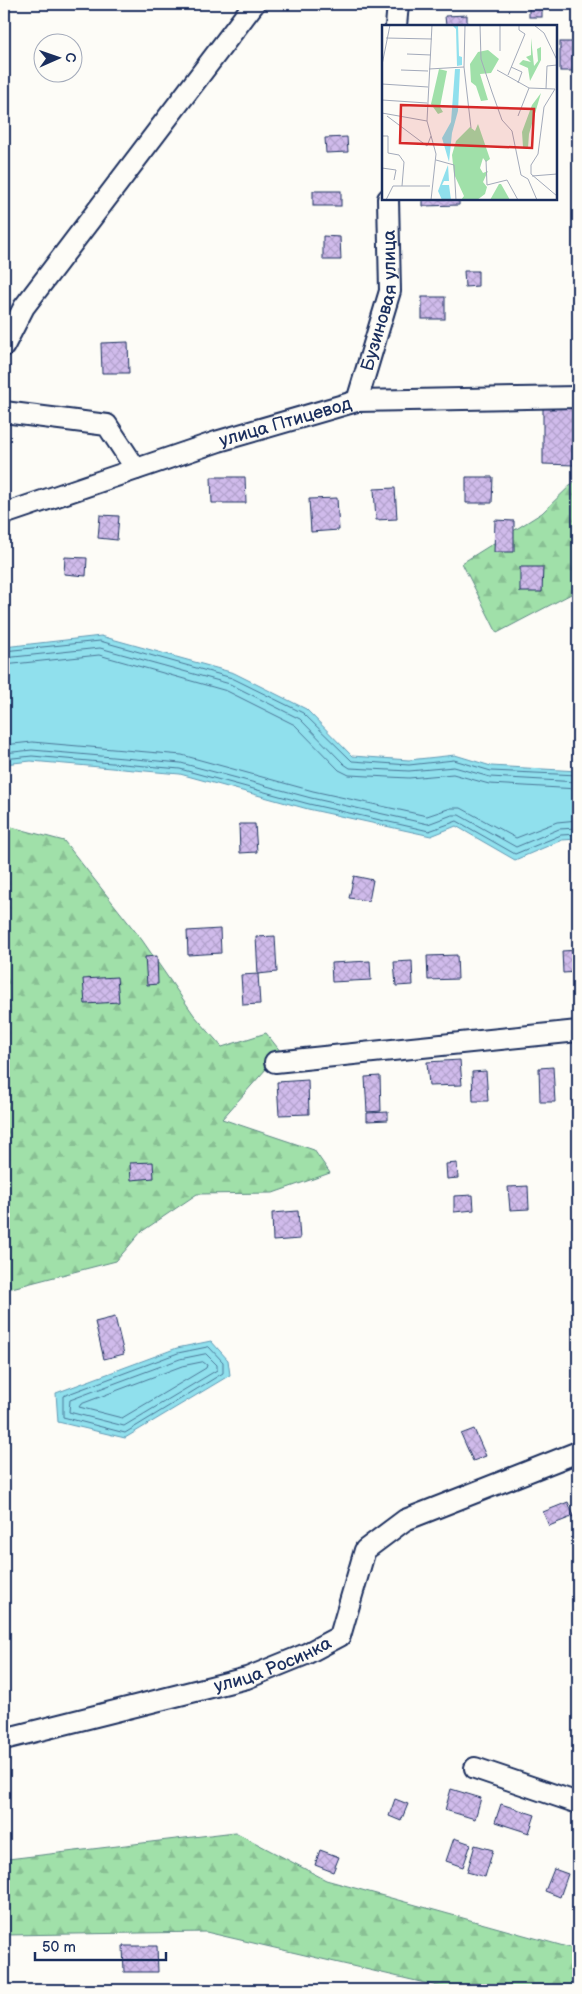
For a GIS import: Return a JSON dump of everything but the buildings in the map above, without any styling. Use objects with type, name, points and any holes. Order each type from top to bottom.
[{"type":"street","points":[[4,346],[24,307],[254,4]]},
{"type":"street","points":[[396,25],[398,4]]},
{"type":"street","name":"Бузиновая улица","points":[[357,401],[390,291],[388,200]]},
{"type":"street","name":"улица Птицевод","points":[[4,514],[219,441],[357,401],[578,397]]},
{"type":"street","points":[[4,412],[107,425],[136,469]]},
{"type":"street","points":[[275,1062],[578,1031]]},
{"type":"street","name":"улица Росинка","points":[[4,1739],[247,1678],[306,1654],[340,1636],[365,1550],[405,1520],[578,1452]]},
{"type":"street","points":[[475,1768],[578,1803]]},
{"type":"green space","points":[[578,478],[578,593],[575,592],[497,633],[462,563],[542,513]]},
{"type":"green space","points":[[4,825],[64,841],[142,940],[194,1015],[222,1047],[266,1033],[281,1052],[222,1119],[314,1150],[330,1173],[273,1193],[197,1194],[141,1232],[116,1261],[4,1290]]},
{"type":"green space","points":[[235,1832],[326,1880],[578,1950],[578,1990],[455,1990],[206,1932],[6,1935],[8,1859]]},
{"type":"water","points":[[101,636],[234,673],[306,709],[352,756],[409,760],[455,755],[491,766],[578,771],[578,839],[562,840],[515,860],[456,826],[431,836],[308,809],[180,774],[31,761],[4,764],[4,647]]},
{"type":"water","points":[[211,1341],[228,1360],[230,1375],[125,1438],[58,1422],[56,1393],[177,1348]]}]
